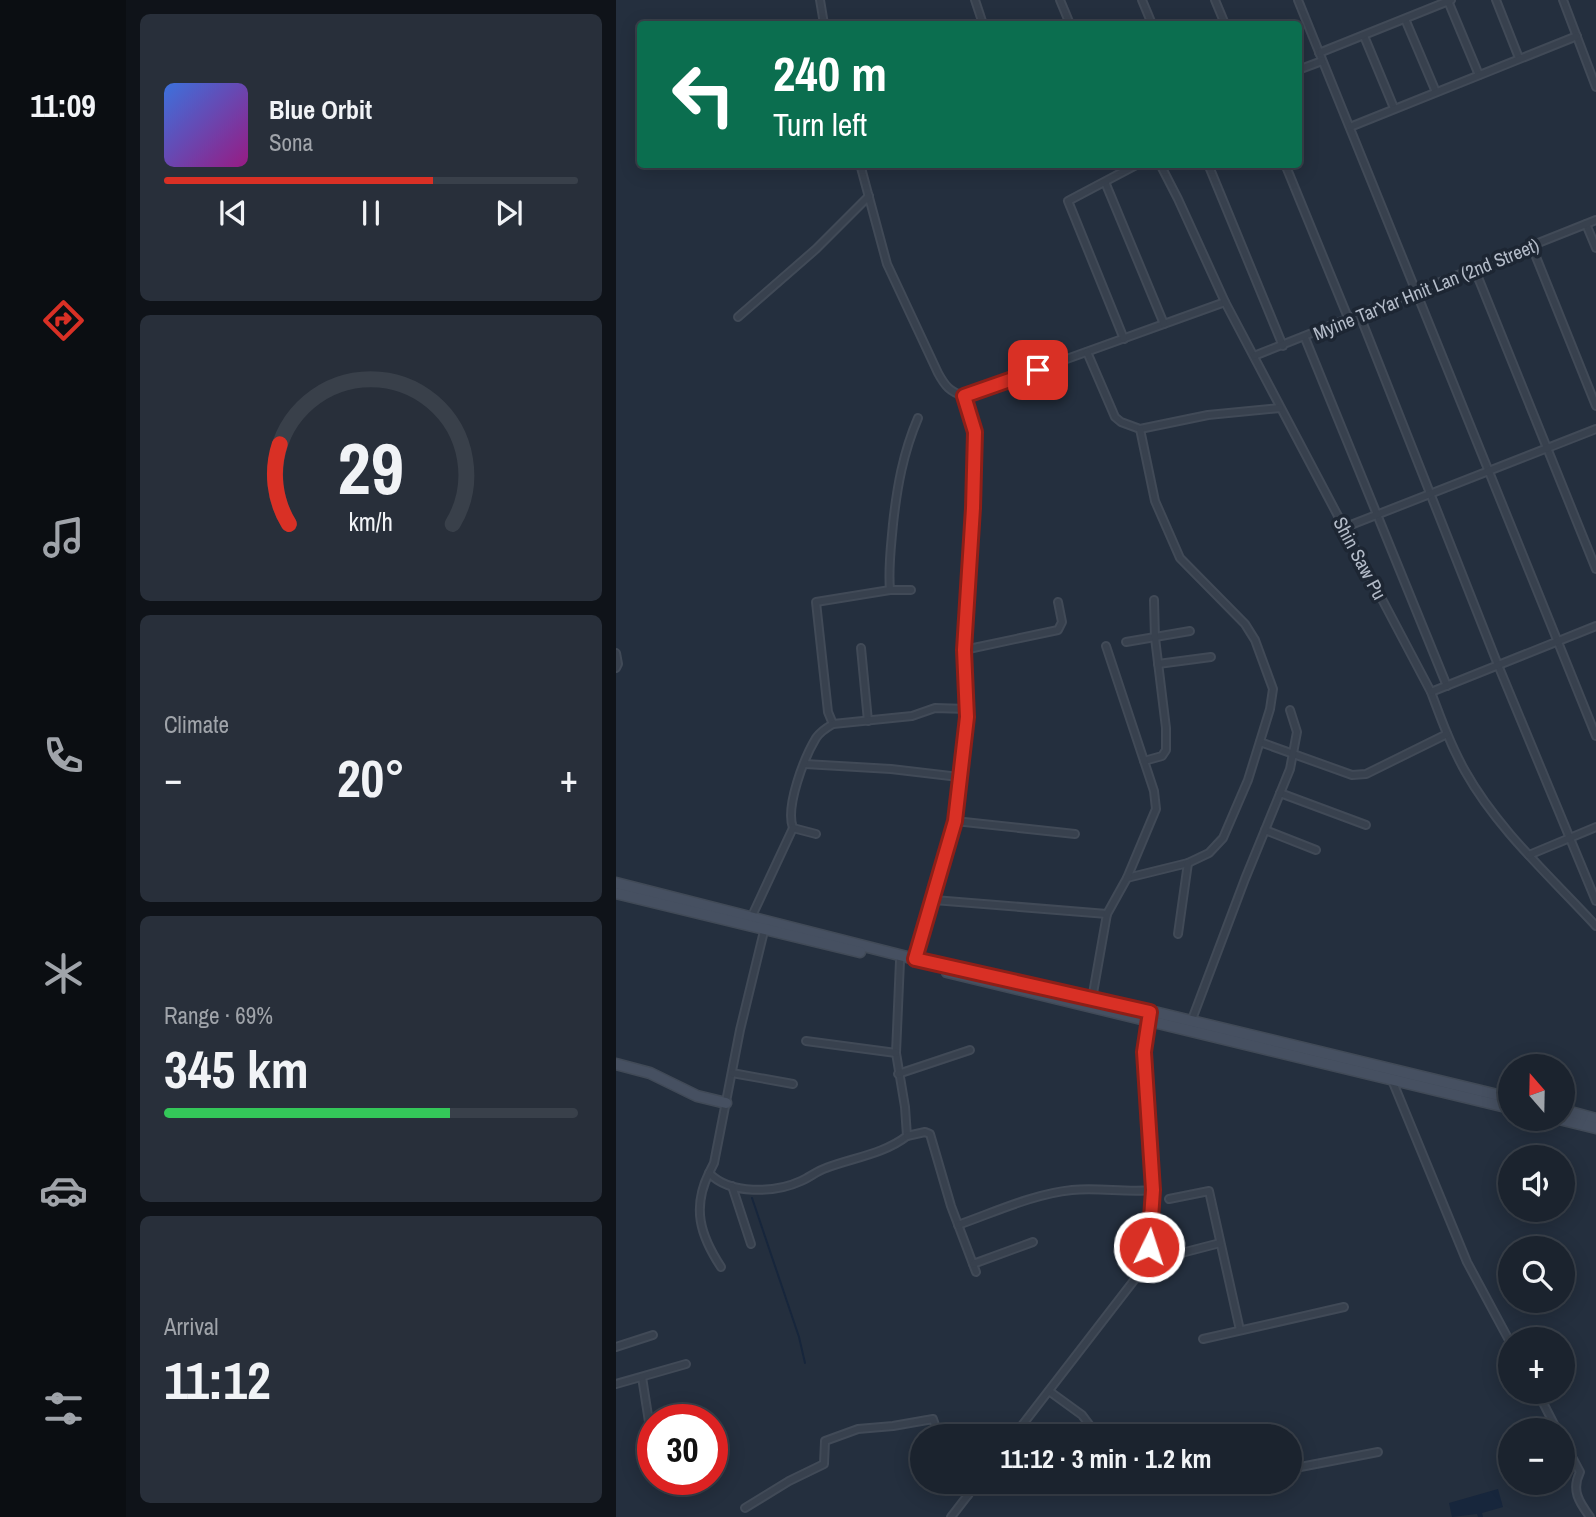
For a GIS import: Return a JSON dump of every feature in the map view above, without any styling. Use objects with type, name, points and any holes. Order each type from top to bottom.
[{"type":"main road","points":[[616,883],[900,961],[1090,1002]]},
{"type":"main road","points":[[616,893],[915,959],[1392,1079],[1498,1100]]},
{"type":"main road","points":[[1150,1016],[1191,1022],[1388,1068],[1498,1099]]},
{"type":"main road","points":[[616,1064],[650,1073],[697,1096],[726,1103]]},
{"type":"main road","points":[[1575,1114],[1596,1119]]},
{"type":"main road","points":[[1575,1123],[1596,1128]]},
{"type":"street","points":[[820,0],[824,21]]},
{"type":"street","points":[[975,0],[982,21]]},
{"type":"street","points":[[1060,0],[1069,21]]},
{"type":"street","points":[[1142,0],[1151,21]]},
{"type":"street","points":[[1215,0],[1224,21]]},
{"type":"street","points":[[1298,0],[1596,736]]},
{"type":"street","points":[[1496,0],[1519,58]]},
{"type":"street","points":[[1563,0],[1596,87]]},
{"type":"street","points":[[1319,53],[1449,1],[1479,75]]},
{"type":"street","points":[[1405,19],[1436,92]]},
{"type":"street","points":[[1364,36],[1394,108]]},
{"type":"street","points":[[1350,127],[1577,36]]},
{"type":"street","points":[[1302,68],[1322,61]]},
{"type":"street","points":[[861,168],[887,264],[945,387],[953,393],[964,396],[1225,302]]},
{"type":"street","points":[[1124,339],[1068,201],[1131,168]]},
{"type":"street","name":"Shin Saw Pu","points":[[1162,168],[1225,302],[1431,692],[1464,771],[1485,802],[1529,855],[1596,926]]},
{"type":"street","points":[[1210,168],[1283,346]]},
{"type":"street","points":[[1287,168],[1349,320]]},
{"type":"street","points":[[1105,182],[1164,324]]},
{"type":"street","points":[[738,317],[816,249],[869,196]]},
{"type":"street","name":"Myine TarYar Hnit Lan (2nd Street)","points":[[1254,356],[1305,338],[1596,220]]},
{"type":"street","points":[[1587,224],[1596,248]]},
{"type":"street","points":[[1532,247],[1596,406]]},
{"type":"street","points":[[1475,270],[1596,569]]},
{"type":"street","points":[[1360,316],[1596,901]]},
{"type":"street","points":[[1305,338],[1447,686]]},
{"type":"street","points":[[1087,352],[1115,417],[1140,429],[1208,415],[1280,408]]},
{"type":"street","points":[[915,959],[955,821],[964,754],[967,709],[964,650],[975,432],[964,396]]},
{"type":"street","points":[[890,590],[889,562],[896,494],[903,461],[918,418]]},
{"type":"street","points":[[1127,878],[1188,863],[1209,853],[1223,838],[1261,742],[1270,709],[1272,683],[1255,640],[1245,624],[1180,558],[1155,501],[1140,429]]},
{"type":"street","points":[[1343,528],[1596,429]]},
{"type":"street","points":[[832,724],[828,712],[816,602],[890,590],[912,590]]},
{"type":"street","points":[[1144,761],[1162,756],[1166,750],[1153,600]]},
{"type":"street","points":[[964,650],[1058,630],[1062,622],[1058,602]]},
{"type":"street","points":[[1431,692],[1596,626]]},
{"type":"street","points":[[1126,642],[1190,631]]},
{"type":"street","points":[[1090,1002],[1107,914],[1127,878],[1156,809],[1154,791],[1106,646]]},
{"type":"street","points":[[861,648],[868,721]]},
{"type":"street","points":[[616,653],[616,668]]},
{"type":"street","points":[[1158,664],[1211,657]]},
{"type":"street","points":[[751,918],[793,828],[790,814],[792,796],[816,737],[832,724],[912,716],[935,708],[967,709]]},
{"type":"street","points":[[1191,1022],[1294,754],[1297,732],[1290,710]]},
{"type":"street","points":[[1261,742],[1352,775],[1366,774],[1447,734]]},
{"type":"street","points":[[805,764],[891,769],[959,777]]},
{"type":"street","points":[[1280,793],[1366,825]]},
{"type":"street","points":[[955,821],[1075,834]]},
{"type":"street","points":[[1529,855],[1596,827]]},
{"type":"street","points":[[793,828],[816,834]]},
{"type":"street","points":[[1265,830],[1316,850]]},
{"type":"street","points":[[1178,934],[1188,863]]},
{"type":"street","points":[[934,900],[1107,914]]},
{"type":"street","points":[[721,1267],[707,1245],[700,1221],[700,1195],[714,1163],[765,926]]},
{"type":"street","points":[[900,961],[896,1053],[907,1136]]},
{"type":"street","points":[[1023,1424],[1142,1270],[1149,1254],[1153,1190],[1144,1052],[1150,1016]]},
{"type":"street","points":[[806,1041],[896,1053]]},
{"type":"street","points":[[898,1074],[970,1050]]},
{"type":"street","points":[[1388,1068],[1467,1262],[1502,1327]]},
{"type":"street","points":[[732,1073],[793,1084]]},
{"type":"street","points":[[709,1172],[719,1183],[760,1189],[800,1181],[825,1168],[886,1148],[907,1136],[925,1132],[930,1134],[958,1225],[976,1272]]},
{"type":"street","points":[[732,1186],[751,1244]]},
{"type":"street","points":[[958,1225],[1041,1195],[1072,1190],[1153,1190]]},
{"type":"street","points":[[1169,1199],[1209,1191],[1240,1330]]},
{"type":"street","points":[[973,1264],[1033,1242]]},
{"type":"street","points":[[1149,1247],[1171,1256],[1220,1243]]},
{"type":"street","points":[[1203,1339],[1344,1307]]},
{"type":"street","points":[[616,1347],[653,1335]]},
{"type":"street","points":[[616,1384],[686,1364]]},
{"type":"street","points":[[642,1377],[646,1404]]},
{"type":"street","points":[[1049,1391],[1082,1415],[1089,1424]]},
{"type":"street","points":[[745,1508],[789,1481],[824,1464],[825,1441],[858,1429],[933,1419],[935,1424]]},
{"type":"street","points":[[1302,1467],[1378,1452]]},
{"type":"street","points":[[1575,1463],[1580,1472],[1575,1481],[1577,1498],[1590,1517]]},
{"type":"street","points":[[951,1517],[968,1495]]},
{"type":"water","points":[[1498,1489],[1503,1507],[1482,1513],[1483,1517],[1478,1517],[1477,1514],[1452,1517],[1449,1503]]},
{"type":"waterway","points":[[752,1198],[799,1337],[805,1363]]},
{"type":"route","points":[[1038,370],[964,396],[975,432],[975,470],[964,650],[967,717],[964,754],[955,821],[915,959],[1150,1012],[1144,1052],[1153,1190],[1149,1247]]}]
